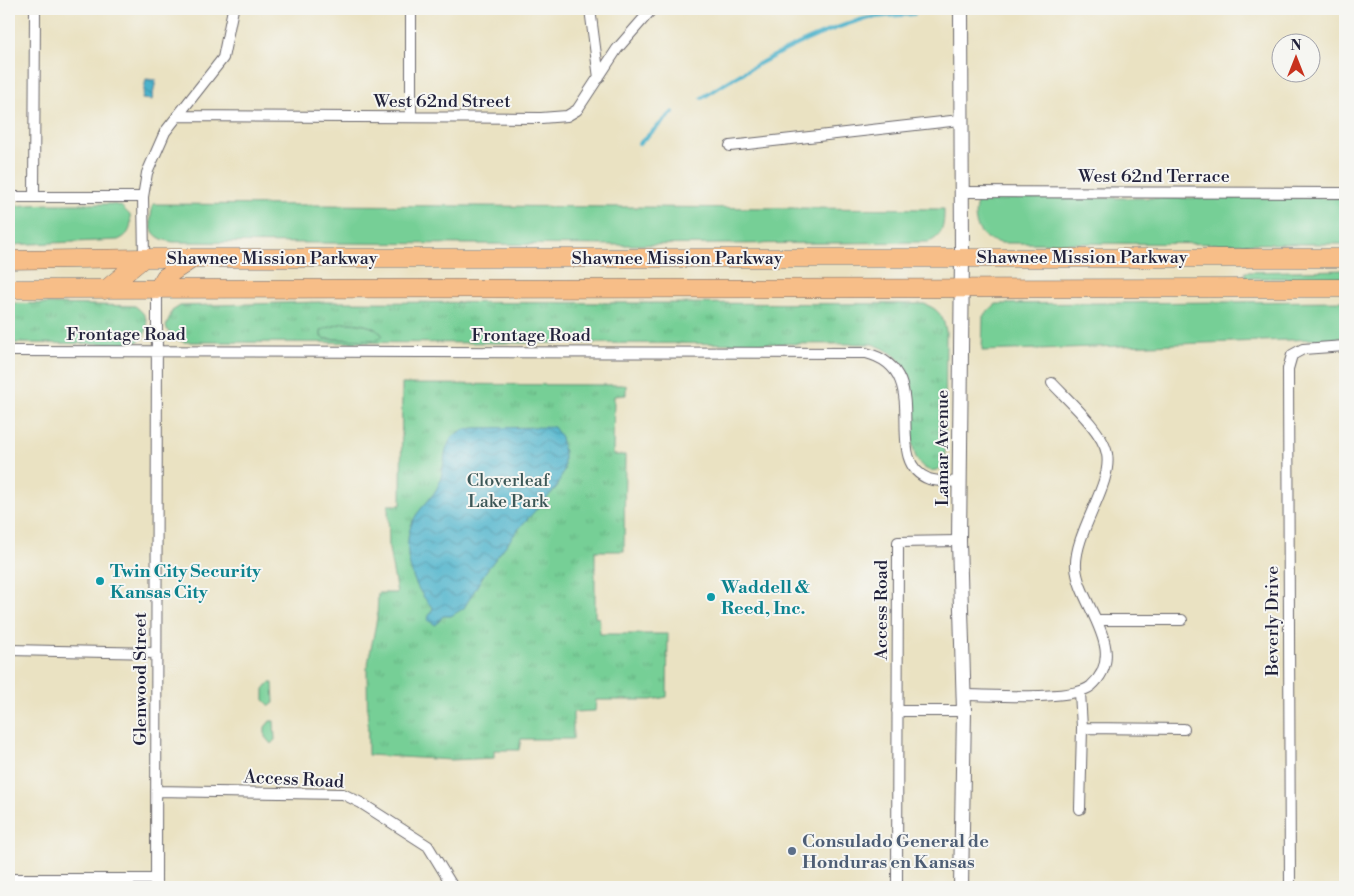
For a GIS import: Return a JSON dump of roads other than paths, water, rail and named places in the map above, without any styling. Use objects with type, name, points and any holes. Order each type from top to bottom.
[{"type":"highway","name":"Shawnee Mission Parkway","points":[[9,260],[144,258],[1345,258]]},
{"type":"highway","points":[[105,290],[144,258]]},
{"type":"highway","points":[[157,290],[165,277],[194,258]]},
{"type":"highway","name":"Shawnee Mission Parkway","points":[[9,289],[1345,288]]},
{"type":"street","points":[[34,9],[34,197]]},
{"type":"street","points":[[144,258],[142,197],[147,173],[160,142],[223,58],[233,9]]},
{"type":"street","points":[[411,9],[411,116]]},
{"type":"street","points":[[590,9],[599,78]]},
{"type":"street","name":"West 62nd Street","points":[[178,116],[541,118],[567,116],[577,110],[617,49],[652,9]]},
{"type":"street","name":"Lamar Avenue","points":[[960,9],[962,289],[959,541],[964,695],[961,887]]},
{"type":"street","points":[[730,146],[960,120]]},
{"type":"street","name":"West 62nd Terrace","points":[[962,192],[1345,193]]},
{"type":"street","points":[[9,197],[142,197]]},
{"type":"street","name":"Glenwood Street","points":[[156,883],[157,290]]},
{"type":"street","name":"Beverly Drive","points":[[1290,887],[1288,370],[1292,355],[1303,349],[1345,346]]},
{"type":"street","name":"Frontage Road","points":[[9,350],[866,353],[879,357],[890,364],[901,380],[905,395],[907,444],[910,463],[919,473],[930,480],[960,482]]},
{"type":"street","points":[[964,695],[1053,695],[1080,692],[1091,686],[1101,673],[1105,656],[1104,638],[1098,620],[1079,586],[1076,565],[1081,539],[1106,474],[1107,454],[1094,428],[1052,383]]},
{"type":"street","name":"Access Road","points":[[897,887],[898,542],[959,541]]},
{"type":"street","points":[[1098,620],[1182,620]]},
{"type":"street","points":[[9,650],[39,649],[156,653]]},
{"type":"street","points":[[1080,692],[1082,728],[1080,809]]},
{"type":"street","points":[[897,711],[964,711]]},
{"type":"street","points":[[1082,728],[1184,728]]},
{"type":"street","name":"Access Road","points":[[156,791],[343,794],[369,808],[428,846],[453,887]]},
{"type":"street","points":[[9,879],[156,883]]},
{"type":"water","points":[[146,79],[156,80],[152,100],[142,99]]},
{"type":"water","points":[[554,427],[561,437],[564,453],[564,470],[556,488],[521,526],[486,571],[464,608],[451,616],[443,616],[436,625],[427,620],[433,608],[418,588],[413,576],[409,563],[408,537],[411,525],[417,514],[434,494],[438,486],[449,442],[454,435],[474,428]]},
{"type":"waterway","points":[[702,98],[758,64],[816,36],[864,19],[914,14]]},
{"type":"waterway","points":[[639,144],[673,112]]},
{"type":"place","name":"Twin City Security Kansas City","points":[[100,581]]},
{"type":"place","name":"Waddell & Reed, Inc.","points":[[711,597]]},
{"type":"place","name":"Consulado General de Honduras en Kansas","points":[[792,851]]},
{"type":"park label","name":"Cloverleaf Lake Park","points":[[508,490]]}]
